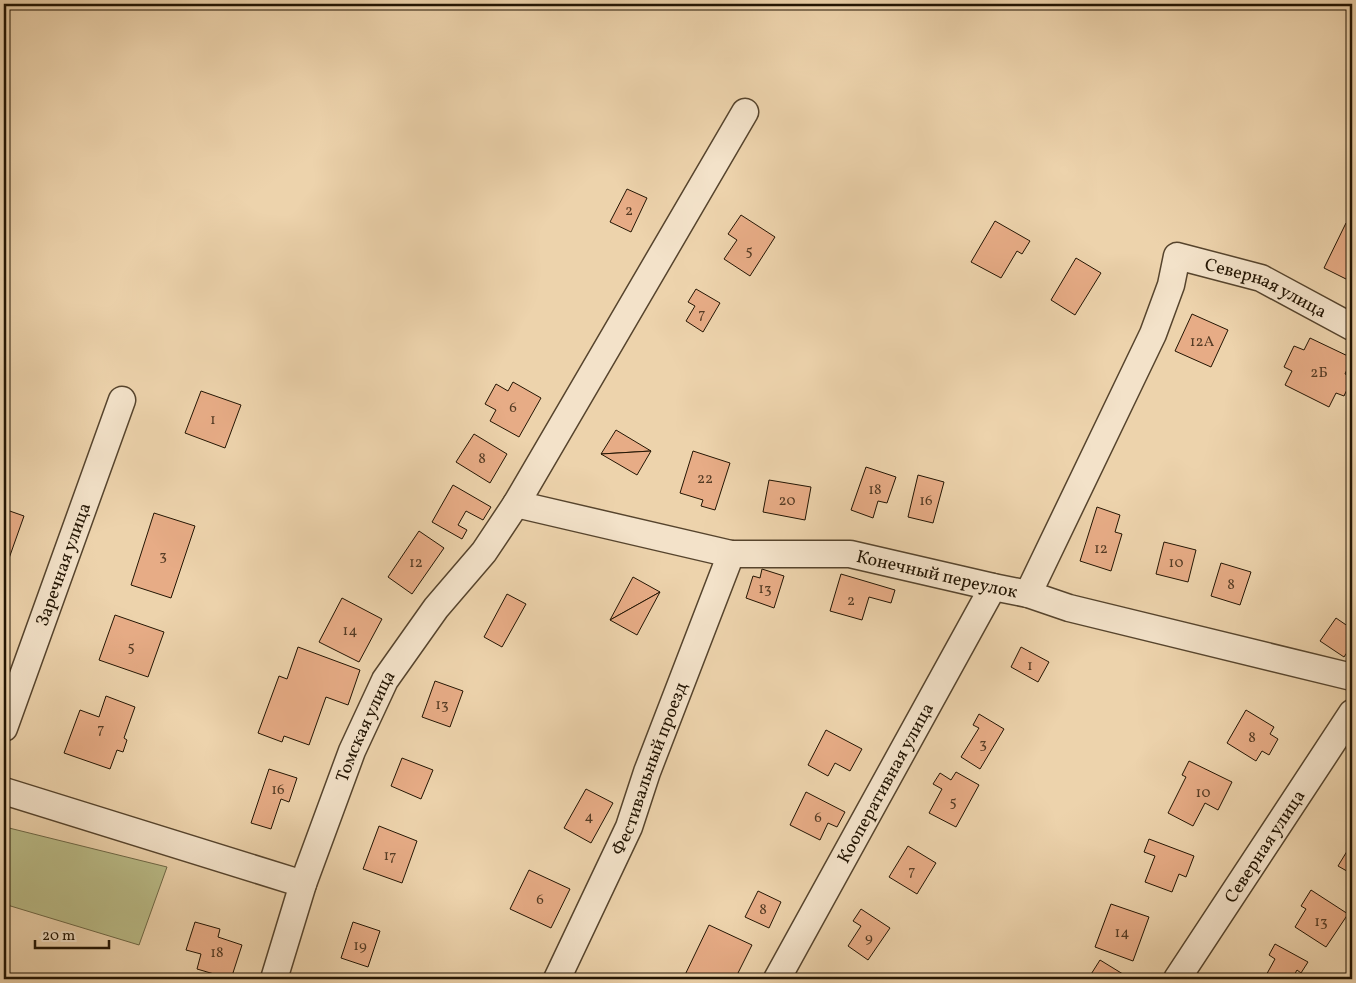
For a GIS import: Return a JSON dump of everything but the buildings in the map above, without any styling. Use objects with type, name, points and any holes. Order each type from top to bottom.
[{"type":"street","name":"Томская улица","points":[[274,979],[302,884],[352,751],[385,680],[436,608],[484,552],[516,504],[745,112]]},
{"type":"street","name":"Северная улица","points":[[1028,594],[1153,334],[1171,285],[1177,256],[1261,278],[1352,327]]},
{"type":"street","name":"Заречная улица","points":[[4,728],[122,400]]},
{"type":"street","name":"Конечный переулок","points":[[516,504],[731,554],[850,554],[993,588],[1028,594],[1070,608],[1352,677]]},
{"type":"street","name":"Фестивальный проезд","points":[[557,979],[629,827],[647,772],[731,554]]},
{"type":"street","name":"Кооперативная улица","points":[[777,979],[993,588]]},
{"type":"street","name":"Северная улица","points":[[1177,979],[1352,713]]},
{"type":"street","points":[[4,791],[302,884]]},
{"type":"green space","points":[[5,827],[167,867],[139,945],[4,904]]}]
